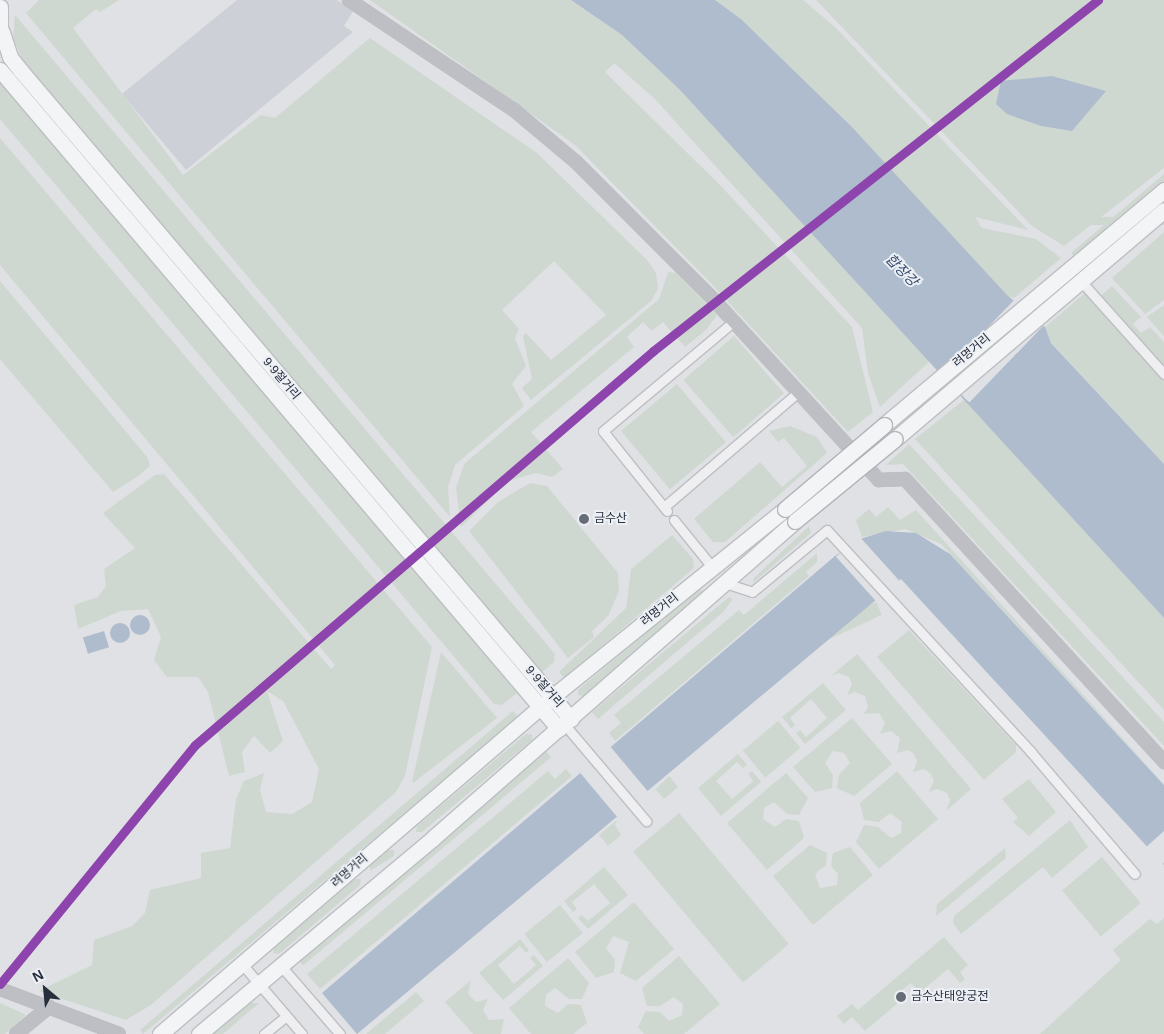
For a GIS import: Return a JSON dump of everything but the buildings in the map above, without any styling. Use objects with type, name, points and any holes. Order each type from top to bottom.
[{"type":"highway","name":"9·9절거리","points":[[0,7],[1,34],[10,57],[546,702]]},
{"type":"highway","name":"9·9절거리","points":[[0,70],[565,724]]},
{"type":"highway","name":"려명거리","points":[[160,1034],[546,702],[785,509],[1164,190]]},
{"type":"highway","name":"려명거리","points":[[199,1034],[565,724],[795,521],[913,424],[1164,210]]},
{"type":"street","points":[[349,0],[514,110],[576,162],[734,321],[879,480],[905,479],[1164,762]]},
{"type":"street","points":[[1077,283],[1164,374]]},
{"type":"street","points":[[734,321],[603,431],[665,509],[798,392]]},
{"type":"street","points":[[674,520],[713,568]]},
{"type":"street","points":[[725,583],[752,592],[827,530],[1135,874]]},
{"type":"street","points":[[565,724],[646,822]]},
{"type":"street","points":[[242,964],[302,1034]]},
{"type":"street","points":[[281,966],[340,1034]]},
{"type":"street","points":[[0,989],[50,1006],[119,1034]]},
{"type":"street","points":[[16,1034],[50,1006]]},
{"type":"street","points":[[264,1034],[286,1016]]},
{"type":"shaded area","points":[[39,0],[119,0],[100,12],[96,9],[73,28],[183,175],[261,115],[275,118],[370,38],[537,153],[647,260],[656,273],[658,289],[651,301],[531,400],[522,388],[532,379],[523,336],[526,333],[551,360],[606,315],[554,261],[502,310],[519,329],[515,338],[526,366],[512,384],[524,406],[455,465],[448,487],[450,517],[26,13]]},
{"type":"shaded area","points":[[237,0],[337,0],[353,11],[344,26],[353,32],[186,170],[122,94]]},
{"type":"shaded area","points":[[370,0],[571,0],[622,35],[680,90],[931,360],[880,407],[868,373],[862,328],[654,98],[614,63],[605,72],[721,186],[852,327],[873,412],[848,432],[707,279],[575,145]]},
{"type":"shaded area","points":[[715,0],[803,0],[835,27],[1028,230],[975,217],[982,228],[1036,239],[1061,258],[1014,298],[1007,296],[852,127],[741,19]]},
{"type":"shaded area","points":[[816,0],[1164,0],[1164,168],[1064,246],[1032,226]]},
{"type":"shaded area","points":[[15,15],[555,654],[554,662],[540,674],[24,63],[13,38]]},
{"type":"shaded area","points":[[0,81],[517,693],[502,705],[494,704],[0,119]]},
{"type":"shaded area","points":[[0,138],[432,647],[405,776],[396,792],[151,1005],[126,1020],[39,991],[92,965],[94,940],[132,926],[145,913],[150,890],[201,878],[201,853],[230,848],[236,799],[244,781],[264,773],[260,790],[266,812],[292,814],[312,802],[319,769],[283,701],[267,691],[283,741],[270,753],[254,736],[242,752],[245,772],[229,776],[208,692],[198,677],[167,677],[154,660],[161,637],[148,609],[121,611],[78,629],[74,605],[98,597],[106,586],[104,569],[135,548],[103,513],[155,475],[164,474],[331,669],[335,665],[0,265]]},
{"type":"shaded area","points":[[1164,174],[1164,181],[1074,256],[1071,253]]},
{"type":"shaded area","points":[[1070,217],[1164,217],[1164,225],[1070,225]]},
{"type":"shaded area","points":[[1164,232],[1164,300],[1145,314],[1112,278]]},
{"type":"shaded area","points":[[668,272],[676,273],[717,315],[706,330],[685,347],[663,322],[652,331],[643,322],[627,337],[634,347],[531,432],[563,469],[552,477],[536,473],[508,481],[461,527],[456,488],[464,464],[659,299]]},
{"type":"shaded area","points":[[0,281],[148,458],[150,466],[113,492],[0,359]]},
{"type":"shaded area","points":[[1112,286],[1141,317],[1133,324],[1141,333],[1150,327],[1164,342],[1164,370],[1098,298]]},
{"type":"shaded area","points":[[1085,293],[1164,378],[1164,464],[1048,339],[1045,327]]},
{"type":"shaded area","points":[[1164,305],[1164,336],[1147,317]]},
{"type":"shaded area","points":[[734,336],[784,393],[733,437],[683,380]]},
{"type":"shaded area","points":[[677,384],[726,442],[670,489],[621,431]]},
{"type":"shaded area","points":[[965,399],[1164,618],[1164,710],[915,439]]},
{"type":"shaded area","points":[[790,426],[817,437],[827,453],[725,542],[713,542],[694,519],[760,462],[782,487],[807,466],[784,438],[778,442],[769,431]]},
{"type":"shaded area","points":[[909,444],[1164,722],[1164,746],[903,464],[886,465]]},
{"type":"shaded area","points":[[530,483],[547,486],[618,573],[619,591],[608,616],[592,631],[594,637],[568,658],[469,531],[498,502]]},
{"type":"shaded area","points":[[888,507],[900,520],[916,510],[1164,784],[941,544],[905,529],[862,537],[856,520],[869,509],[876,517]]},
{"type":"shaded area","points":[[809,526],[811,533],[753,583],[754,578]]},
{"type":"shaded area","points":[[672,535],[693,559],[694,568],[564,678],[559,672],[626,608],[631,569]]},
{"type":"shaded area","points":[[817,553],[817,562],[806,572],[809,576],[615,741],[609,733],[621,723],[614,715],[739,610],[744,615]]},
{"type":"shaded area","points":[[697,590],[703,590],[702,596],[584,696],[578,695],[578,690]]},
{"type":"shaded area","points":[[729,597],[733,599],[723,612],[598,719],[592,712]]},
{"type":"shaded area","points":[[876,602],[882,615],[827,640],[821,628]]},
{"type":"shaded area","points":[[909,630],[1016,745],[1016,752],[984,780],[877,657]]},
{"type":"shaded area","points":[[441,652],[497,718],[413,783],[412,782]]},
{"type":"shaded area","points":[[857,654],[971,789],[946,811],[950,800],[947,793],[937,789],[929,792],[934,781],[931,774],[924,769],[913,772],[917,762],[914,754],[908,750],[897,753],[900,738],[891,731],[880,734],[885,723],[879,713],[864,714],[868,707],[865,696],[855,692],[847,695],[852,684],[849,677],[838,673],[831,676]]},
{"type":"shaded area","points":[[823,683],[846,710],[805,744],[796,733],[800,730],[806,737],[827,718],[811,699],[790,718],[795,725],[791,728],[782,717]]},
{"type":"shaded area","points":[[513,711],[518,717],[143,1034],[140,1030]]},
{"type":"shaded area","points":[[852,718],[892,764],[854,796],[837,788],[839,775],[850,763],[844,753],[833,751],[825,763],[833,775],[832,788],[815,792],[793,767]]},
{"type":"shaded area","points":[[778,721],[800,748],[765,777],[743,751]]},
{"type":"shaded area","points":[[526,734],[532,734],[532,740],[422,832],[416,832],[417,826]]},
{"type":"shaded area","points":[[546,751],[551,757],[303,965],[298,959]]},
{"type":"shaded area","points":[[738,754],[747,765],[743,768],[737,762],[716,781],[732,799],[753,781],[748,774],[752,771],[761,782],[721,816],[698,788]]},
{"type":"shaded area","points":[[566,769],[572,776],[320,989],[307,974],[548,771],[555,779]]},
{"type":"shaded area","points":[[897,771],[938,819],[879,869],[856,842],[864,825],[878,827],[891,838],[901,833],[902,822],[890,813],[879,822],[864,820],[860,803]]},
{"type":"shaded area","points":[[786,773],[808,798],[799,815],[787,814],[774,802],[764,808],[763,819],[775,827],[786,819],[799,821],[804,838],[767,870],[727,823]]},
{"type":"shaded area","points":[[669,776],[678,787],[664,799],[656,790],[651,794]]},
{"type":"shaded area","points":[[1029,779],[1056,812],[1029,836],[1013,822],[1018,818],[1002,799]]},
{"type":"shaded area","points":[[679,813],[789,944],[743,983],[633,852]]},
{"type":"shaded area","points":[[617,820],[615,825],[621,835],[608,846],[599,835]]},
{"type":"shaded area","points":[[1070,820],[1088,847],[1052,878],[1043,867],[961,934],[953,923],[954,916]]},
{"type":"shaded area","points":[[810,845],[827,853],[826,865],[815,874],[820,888],[837,885],[838,874],[831,866],[833,853],[850,847],[873,875],[813,925],[773,876]]},
{"type":"shaded area","points":[[1005,848],[1006,858],[936,916],[937,904]]},
{"type":"shaded area","points":[[389,850],[394,850],[394,856],[370,871],[370,865]]},
{"type":"shaded area","points":[[1102,857],[1141,903],[1101,936],[1062,890]]},
{"type":"shaded area","points":[[604,867],[628,895],[588,929],[578,918],[582,915],[588,921],[610,903],[594,884],[572,902],[577,909],[573,912],[564,901]]},
{"type":"shaded area","points":[[355,879],[361,879],[360,885],[279,954],[273,953],[274,948]]},
{"type":"shaded area","points":[[634,902],[674,949],[636,981],[620,973],[629,942],[613,936],[606,949],[615,959],[614,972],[596,978],[575,952]]},
{"type":"shaded area","points":[[560,905],[583,933],[547,962],[524,934]]},
{"type":"shaded area","points":[[1164,918],[1164,1034],[1040,1034],[1121,960],[1113,950],[1150,919],[1157,924]]},
{"type":"shaded area","points":[[944,937],[968,965],[960,972],[965,979],[960,983],[948,969],[920,992],[911,983],[894,997],[898,1003],[865,1031],[852,1017],[844,1024],[837,1016],[852,1004],[858,1010]]},
{"type":"shaded area","points":[[520,939],[529,950],[526,953],[520,946],[498,965],[514,984],[536,965],[530,958],[534,955],[543,966],[503,1000],[479,973]]},
{"type":"shaded area","points":[[679,956],[720,1004],[684,1034],[644,1034],[638,1027],[646,1011],[660,1012],[669,1021],[682,1015],[683,1004],[674,997],[660,1006],[647,1006],[642,988]]},
{"type":"shaded area","points":[[568,958],[589,983],[582,999],[569,999],[555,988],[546,995],[545,1006],[558,1013],[568,1004],[581,1005],[587,1023],[573,1034],[531,1034],[509,1008]]},
{"type":"shaded area","points":[[471,980],[468,994],[476,1002],[488,999],[483,1010],[489,1020],[504,1019],[501,1034],[473,1034],[445,1002]]},
{"type":"shaded area","points":[[416,992],[424,1001],[385,1034],[366,1034]]},
{"type":"shaded area","points":[[0,1003],[26,1015],[5,1034],[0,1034]]},
{"type":"shaded area","points":[[251,1003],[259,1003],[223,1034],[213,1034]]},
{"type":"water","name":"합장강","points":[[571,0],[715,0],[741,19],[852,127],[1007,295],[1045,327],[1051,343],[1164,464],[1164,618],[680,90],[622,35]]},
{"type":"water","points":[[1052,76],[1106,91],[1072,131],[1041,126],[1007,114],[996,104],[1001,81]]},
{"type":"water","points":[[886,531],[916,533],[950,554],[1164,785],[1164,865],[901,579],[357,1034],[322,993],[835,556],[860,539]]},
{"type":"water","points":[[136,615],[144,615],[150,621],[150,629],[144,635],[136,635],[130,629],[130,621]]},
{"type":"water","points":[[120,623],[127,626],[130,633],[127,640],[120,643],[113,640],[110,633],[113,626]]},
{"type":"water","points":[[104,631],[109,647],[88,654],[83,637]]},
{"type":"pier","points":[[1017,297],[1045,324],[969,402],[941,375]]},
{"type":"pier","points":[[859,536],[900,582],[877,603],[836,557]]},
{"type":"pier","points":[[609,745],[650,794],[619,820],[578,771]]},
{"type":"pier","points":[[1164,831],[1164,863],[1161,865],[1145,848]]},
{"type":"transit line","points":[[0,984],[195,745],[653,351],[1098,0]]},
{"type":"place","name":"금수산","points":[[584,519]]},
{"type":"place","name":"금수산태양궁전","points":[[901,997]]}]
